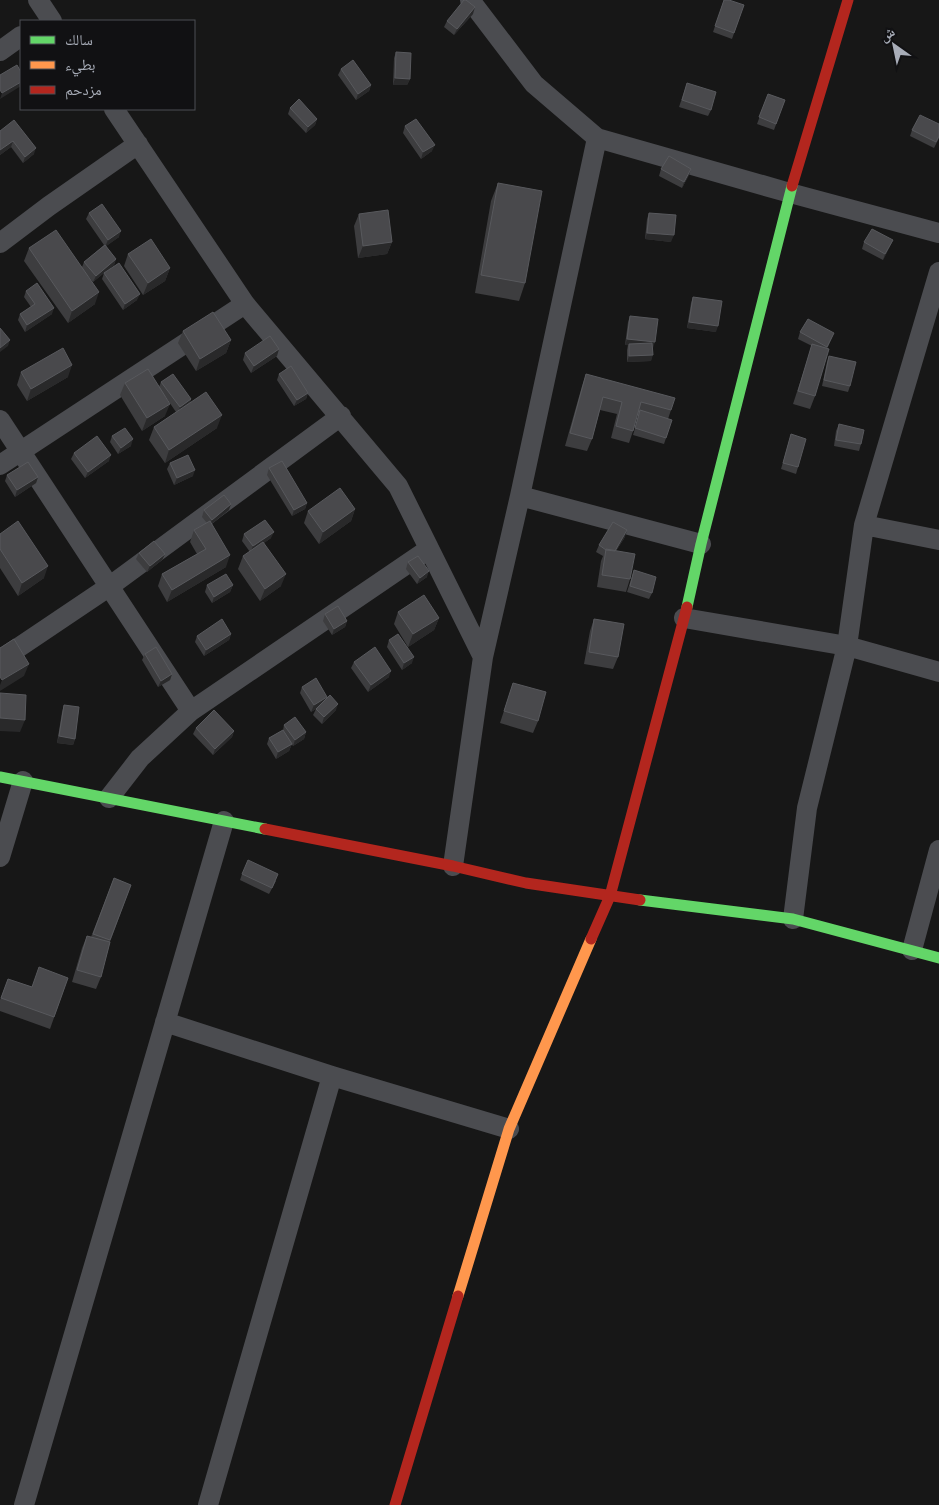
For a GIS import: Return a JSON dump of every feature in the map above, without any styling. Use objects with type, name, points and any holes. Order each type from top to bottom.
[{"type":"street","points":[[470,0],[534,84],[597,138],[939,233]]},
{"type":"street","points":[[395,1505],[509,1129],[610,896],[684,618],[790,193],[848,0]]},
{"type":"street","points":[[0,51],[20,37]]},
{"type":"street","points":[[115,110],[245,304],[398,486],[483,657]]},
{"type":"street","points":[[453,866],[483,657],[520,496],[597,138]]},
{"type":"street","points":[[0,243],[49,206],[138,144]]},
{"type":"street","points":[[793,919],[807,808],[847,646],[864,525],[939,272]]},
{"type":"street","points":[[0,465],[245,304]]},
{"type":"street","points":[[0,660],[110,586],[340,416]]},
{"type":"street","points":[[0,420],[191,711]]},
{"type":"street","points":[[520,496],[701,544]]},
{"type":"street","points":[[864,525],[939,540]]},
{"type":"street","points":[[109,798],[140,758],[191,711],[429,549]]},
{"type":"street","points":[[684,618],[847,646],[939,672]]},
{"type":"street","points":[[0,777],[453,866],[526,883],[610,896],[793,919],[939,958]]},
{"type":"street","points":[[0,856],[23,781]]},
{"type":"street","points":[[29,1504],[165,1022],[224,821]]},
{"type":"street","points":[[912,950],[939,850]]},
{"type":"street","points":[[165,1022],[332,1076],[509,1129]]},
{"type":"street","points":[[208,1505],[332,1076]]},
{"type":"building","points":[[464,0],[475,7],[457,29],[447,21]]},
{"type":"building","points":[[724,0],[744,5],[734,33],[715,26]]},
{"type":"building","points":[[396,52],[411,53],[410,79],[395,78]]},
{"type":"building","points":[[353,60],[371,85],[358,94],[341,69]]},
{"type":"building","points":[[17,65],[20,70],[20,83],[2,93],[0,90],[0,75]]},
{"type":"building","points":[[687,83],[716,92],[711,110],[682,100]]},
{"type":"building","points":[[768,94],[785,100],[776,124],[759,117]]},
{"type":"building","points":[[299,99],[317,119],[308,127],[290,108]]},
{"type":"building","points":[[920,115],[939,124],[939,136],[936,142],[912,130]]},
{"type":"building","points":[[416,119],[435,145],[423,152],[405,126]]},
{"type":"building","points":[[14,120],[36,148],[25,157],[13,141],[0,150],[0,131]]},
{"type":"building","points":[[669,156],[691,169],[684,182],[661,169]]},
{"type":"building","points":[[498,183],[542,191],[525,283],[481,275]]},
{"type":"building","points":[[102,204],[121,231],[108,240],[89,213]]},
{"type":"building","points":[[388,210],[392,242],[363,246],[359,214]]},
{"type":"building","points":[[649,213],[676,215],[674,235],[647,233]]},
{"type":"building","points":[[872,229],[893,240],[885,254],[864,242]]},
{"type":"building","points":[[56,230],[99,292],[72,311],[29,248]]},
{"type":"building","points":[[151,239],[170,268],[148,283],[128,254]]},
{"type":"building","points":[[105,245],[116,259],[96,276],[84,262]]},
{"type":"building","points":[[119,263],[140,294],[125,304],[104,273]]},
{"type":"building","points":[[37,283],[54,308],[27,325],[20,314],[35,304],[26,291]]},
{"type":"building","points":[[693,297],[722,301],[718,326],[689,322]]},
{"type":"building","points":[[213,312],[231,340],[200,359],[183,331]]},
{"type":"building","points":[[630,316],[658,319],[655,342],[627,339]]},
{"type":"building","points":[[808,319],[834,333],[827,347],[800,332]]},
{"type":"building","points":[[0,328],[10,340],[0,348]]},
{"type":"building","points":[[270,336],[279,349],[254,366],[245,353]]},
{"type":"building","points":[[652,343],[653,355],[629,356],[629,344]]},
{"type":"building","points":[[812,344],[829,349],[815,396],[798,391]]},
{"type":"building","points":[[63,348],[72,365],[31,389],[21,372]]},
{"type":"building","points":[[829,356],[856,362],[850,386],[824,380]]},
{"type":"building","points":[[291,366],[308,393],[297,400],[279,374]]},
{"type":"building","points":[[148,369],[170,404],[147,418],[125,383]]},
{"type":"building","points":[[173,374],[191,399],[180,407],[161,382]]},
{"type":"building","points":[[586,374],[675,398],[671,410],[641,402],[633,431],[616,426],[622,402],[603,397],[592,439],[570,433]]},
{"type":"building","points":[[206,392],[222,415],[169,450],[154,427]]},
{"type":"building","points":[[640,410],[672,420],[666,438],[635,428]]},
{"type":"building","points":[[839,424],[864,430],[861,444],[836,440]]},
{"type":"building","points":[[125,428],[133,439],[121,448],[112,436]]},
{"type":"building","points":[[791,434],[806,439],[798,467],[783,463]]},
{"type":"building","points":[[97,436],[111,455],[88,472],[74,453]]},
{"type":"building","points":[[188,455],[195,470],[177,478],[170,463]]},
{"type":"building","points":[[282,461],[307,503],[294,510],[269,468]]},
{"type":"building","points":[[28,462],[38,477],[17,490],[7,475]]},
{"type":"building","points":[[340,488],[355,509],[323,532],[308,511]]},
{"type":"building","points":[[224,495],[231,504],[212,520],[204,510]]},
{"type":"building","points":[[265,520],[274,532],[253,546],[244,534]]},
{"type":"building","points":[[18,521],[48,566],[22,583],[0,549],[0,534]]},
{"type":"building","points":[[210,521],[230,555],[172,590],[162,574],[206,549],[194,530]]},
{"type":"building","points":[[613,522],[627,530],[615,551],[606,550],[599,545]]},
{"type":"building","points":[[154,541],[165,554],[150,566],[139,553]]},
{"type":"building","points":[[263,542],[286,574],[265,589],[243,556]]},
{"type":"building","points":[[606,549],[635,554],[630,579],[602,575]]},
{"type":"building","points":[[418,556],[429,571],[420,578],[408,562]]},
{"type":"building","points":[[634,570],[656,577],[652,593],[630,586]]},
{"type":"building","points":[[226,574],[233,585],[214,597],[207,585]]},
{"type":"building","points":[[424,595],[439,618],[413,634],[398,612]]},
{"type":"building","points":[[338,606],[347,621],[334,629],[325,614]]},
{"type":"building","points":[[222,619],[231,634],[206,650],[197,636]]},
{"type":"building","points":[[594,619],[624,624],[618,657],[589,652]]},
{"type":"building","points":[[398,634],[414,657],[404,663],[389,640]]},
{"type":"building","points":[[14,639],[29,664],[2,680],[0,677],[0,648]]},
{"type":"building","points":[[156,647],[172,674],[161,681],[145,654]]},
{"type":"building","points":[[375,647],[391,671],[371,685],[354,662]]},
{"type":"building","points":[[316,678],[327,697],[314,705],[302,687]]},
{"type":"building","points":[[513,683],[546,692],[538,721],[504,711]]},
{"type":"building","points":[[0,693],[26,695],[25,720],[0,718]]},
{"type":"building","points":[[330,695],[338,704],[324,717],[316,709]]},
{"type":"building","points":[[64,705],[79,707],[75,739],[59,736]]},
{"type":"building","points":[[214,710],[234,731],[215,749],[196,728]]},
{"type":"building","points":[[295,717],[306,732],[295,740],[284,725]]},
{"type":"building","points":[[283,730],[292,744],[278,752],[269,738]]},
{"type":"building","points":[[248,860],[278,874],[272,888],[242,874]]},
{"type":"building","points":[[114,878],[131,885],[110,940],[93,934]]},
{"type":"building","points":[[87,936],[110,942],[101,977],[77,970]]},
{"type":"building","points":[[39,967],[68,978],[54,1017],[1,998],[8,979],[32,987]]},
{"type":"traffic: fast","points":[[687,607],[701,544],[792,186]]},
{"type":"traffic: fast","points":[[0,777],[265,829]]},
{"type":"traffic: fast","points":[[640,900],[793,919],[939,958]]},
{"type":"traffic: slow","points":[[458,1296],[509,1129],[591,939]]},
{"type":"traffic: jam","points":[[792,186],[848,0]]},
{"type":"traffic: jam","points":[[591,939],[610,896],[687,607]]},
{"type":"traffic: jam","points":[[265,829],[453,866],[526,883],[640,900]]},
{"type":"traffic: jam","points":[[395,1505],[458,1296]]}]
